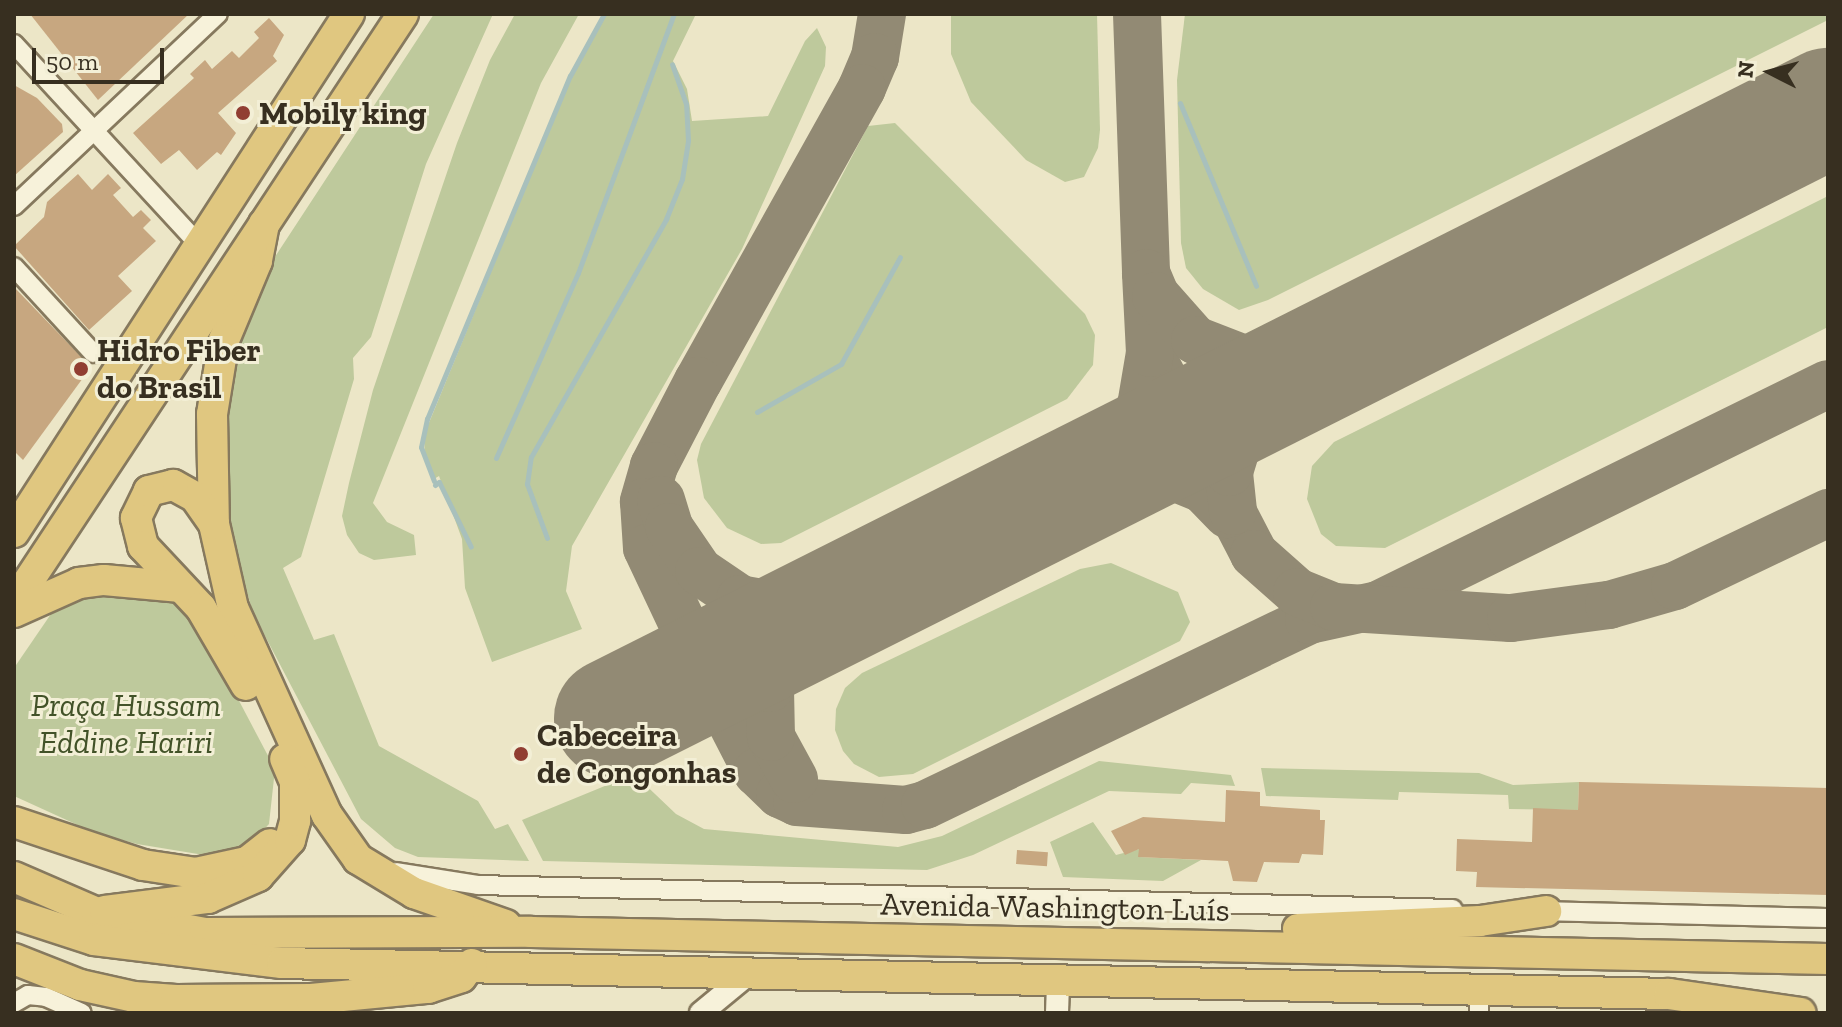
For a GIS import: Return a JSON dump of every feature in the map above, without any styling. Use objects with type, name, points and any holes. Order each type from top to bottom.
[{"type":"highway","points":[[14,532],[349,14]]},
{"type":"highway","points":[[14,603],[403,14]]},
{"type":"highway","points":[[264,224],[257,261],[224,340],[212,414],[214,524],[233,608],[327,815],[358,859],[385,877],[445,906],[531,932]]},
{"type":"highway","points":[[97,913],[185,900],[246,885],[276,861],[295,821],[295,782],[219,634],[143,546],[136,518],[141,501],[160,486],[186,489],[214,524]]},
{"type":"highway","points":[[14,612],[79,583],[181,587]]},
{"type":"highway","points":[[14,822],[143,865],[196,873],[247,862],[295,821]]},
{"type":"highway","points":[[14,877],[97,913],[281,949]]},
{"type":"highway","points":[[1237,946],[1265,932],[1480,921],[1546,911]]},
{"type":"highway","points":[[14,914],[94,940],[281,949],[472,964],[1058,981],[1479,1001],[1669,994],[1801,1013]]},
{"type":"highway","name":"Avenida Washington Luís","points":[[281,949],[531,932],[1015,946],[1237,946],[1828,959]]},
{"type":"highway","points":[[14,959],[80,985],[134,997],[222,1006],[428,988],[461,977],[472,964]]},
{"type":"street","points":[[14,206],[218,14]]},
{"type":"street","points":[[14,44],[201,247]]},
{"type":"street","points":[[14,267],[93,353]]},
{"type":"street","name":"Avenida Washington Luís","points":[[327,815],[357,848],[387,869],[478,885],[1828,918]]},
{"type":"street","points":[[701,1013],[752,971]]},
{"type":"street","points":[[1057,1013],[1058,981]]},
{"type":"street","points":[[14,1003],[28,995],[46,997],[82,1013]]},
{"type":"street","points":[[311,999],[339,1013]]},
{"type":"green space","points":[[434,14],[493,14],[426,164],[371,337],[353,358],[354,379],[301,557],[283,568],[314,640],[334,634],[379,746],[478,801],[495,829],[508,824],[529,861],[418,857],[395,848],[361,819],[253,613],[231,538],[222,413],[234,346],[267,269]]},
{"type":"green space","points":[[515,14],[579,14],[541,83],[373,503],[387,522],[414,535],[416,555],[374,560],[359,553],[347,535],[342,516],[373,390],[457,143],[490,60]]},
{"type":"green space","points":[[606,14],[696,14],[673,61],[687,89],[692,121],[768,116],[805,41],[817,28],[826,47],[825,66],[742,249],[572,546],[566,591],[582,629],[492,662],[465,588],[462,539],[439,476],[434,479],[425,460],[424,435],[571,77]]},
{"type":"green space","points":[[951,14],[1097,14],[1100,130],[1098,148],[1084,177],[1065,182],[1026,160],[971,102],[951,54]]},
{"type":"green space","points":[[1185,14],[1828,14],[1828,20],[1268,300],[1239,310],[1203,289],[1186,268],[1181,243],[1177,80]]},
{"type":"green space","points":[[895,123],[1085,314],[1095,335],[1093,365],[1067,399],[781,543],[761,544],[727,528],[704,498],[697,460],[701,444],[868,126]]},
{"type":"green space","points":[[1828,196],[1828,327],[1385,548],[1336,546],[1321,534],[1307,499],[1312,466],[1334,442]]},
{"type":"green space","points":[[1111,563],[1178,592],[1190,622],[1180,641],[913,774],[879,777],[854,764],[843,751],[835,730],[836,709],[845,688],[862,673],[1080,569]]},
{"type":"green space","name":"Praça Hussam Eddine Hariri","points":[[99,590],[172,596],[198,623],[275,769],[269,824],[243,852],[204,855],[137,844],[93,832],[14,796],[14,668],[53,611]]},
{"type":"green space","points":[[1099,761],[1231,775],[1235,786],[1191,783],[1181,794],[1109,791],[973,855],[927,870],[543,861],[522,820],[634,774],[676,814],[704,829],[898,847],[942,836]]},
{"type":"green space","points":[[1261,768],[1479,773],[1513,785],[1579,782],[1578,810],[1509,809],[1508,795],[1399,792],[1398,800],[1266,796]]},
{"type":"green space","points":[[1093,822],[1116,855],[1139,849],[1139,857],[1201,860],[1163,881],[1063,877],[1050,842]]},
{"type":"building","points":[[30,14],[189,14],[98,100]]},
{"type":"building","points":[[269,18],[284,35],[273,56],[277,61],[218,113],[236,133],[221,155],[217,152],[197,170],[179,150],[161,164],[133,133],[194,78],[190,74],[205,60],[212,69],[232,51],[239,58],[259,38],[254,32]]},
{"type":"building","points":[[14,85],[37,98],[62,124],[63,132],[14,176]]},
{"type":"building","points":[[78,174],[92,190],[108,174],[121,188],[113,195],[133,217],[141,210],[151,220],[143,228],[156,241],[118,276],[132,291],[89,330],[14,246],[44,217],[47,202]]},
{"type":"building","points":[[14,287],[91,367],[23,460],[14,451]]},
{"type":"building","points":[[1579,782],[1828,788],[1828,895],[1476,887],[1477,872],[1456,871],[1457,839],[1532,842],[1533,808],[1578,810]]},
{"type":"building","points":[[1226,790],[1260,792],[1260,806],[1320,810],[1320,820],[1325,820],[1323,855],[1302,854],[1299,863],[1264,862],[1257,882],[1233,881],[1228,861],[1138,857],[1139,849],[1125,855],[1111,831],[1143,817],[1225,822]]},
{"type":"building","points":[[1017,850],[1048,852],[1047,866],[1016,864]]},
{"type":"waterway","points":[[434,481],[421,447],[427,419],[570,76],[604,14]]},
{"type":"waterway","points":[[496,458],[578,273],[674,14]]},
{"type":"waterway","points":[[547,538],[527,484],[531,457],[666,219],[682,179],[688,140],[686,104],[672,64]]},
{"type":"waterway","points":[[1180,103],[1256,286]]},
{"type":"waterway","points":[[757,412],[841,364],[900,257]]},
{"type":"waterway","points":[[435,485],[439,482],[471,547]]},
{"type":"taxiway","points":[[882,14],[875,57],[862,88],[698,381],[654,466],[644,502],[647,548],[705,671],[757,772],[780,794],[797,802],[906,810],[925,805],[1309,620],[1378,605],[1828,384]]},
{"type":"taxiway","points":[[1137,14],[1146,273]]},
{"type":"taxiway","points":[[1065,488],[1107,457],[1141,406],[1150,353],[1146,273],[1156,296],[1195,340],[1247,360],[1317,362]]},
{"type":"taxiway","points":[[1150,353],[1254,554],[1297,592],[1334,607],[1511,618],[1609,605],[1675,586],[1828,513]]},
{"type":"taxiway","points":[[1233,511],[1229,472],[1244,423],[1293,375]]},
{"type":"taxiway","points":[[1089,476],[1164,473],[1203,489],[1227,514]]},
{"type":"taxiway","points":[[661,500],[669,527],[699,571],[740,599],[789,608],[854,594]]},
{"type":"taxiway","points":[[794,779],[771,737],[770,688],[782,656],[816,613]]},
{"type":"runway","points":[[614,718],[1828,108]]},
{"type":"place","name":"Mobily king","points":[[243,113]]},
{"type":"place","name":"Hidro Fiber do Brasil","points":[[81,369]]},
{"type":"place","name":"Cabeceira de Congonhas","points":[[521,754]]}]
